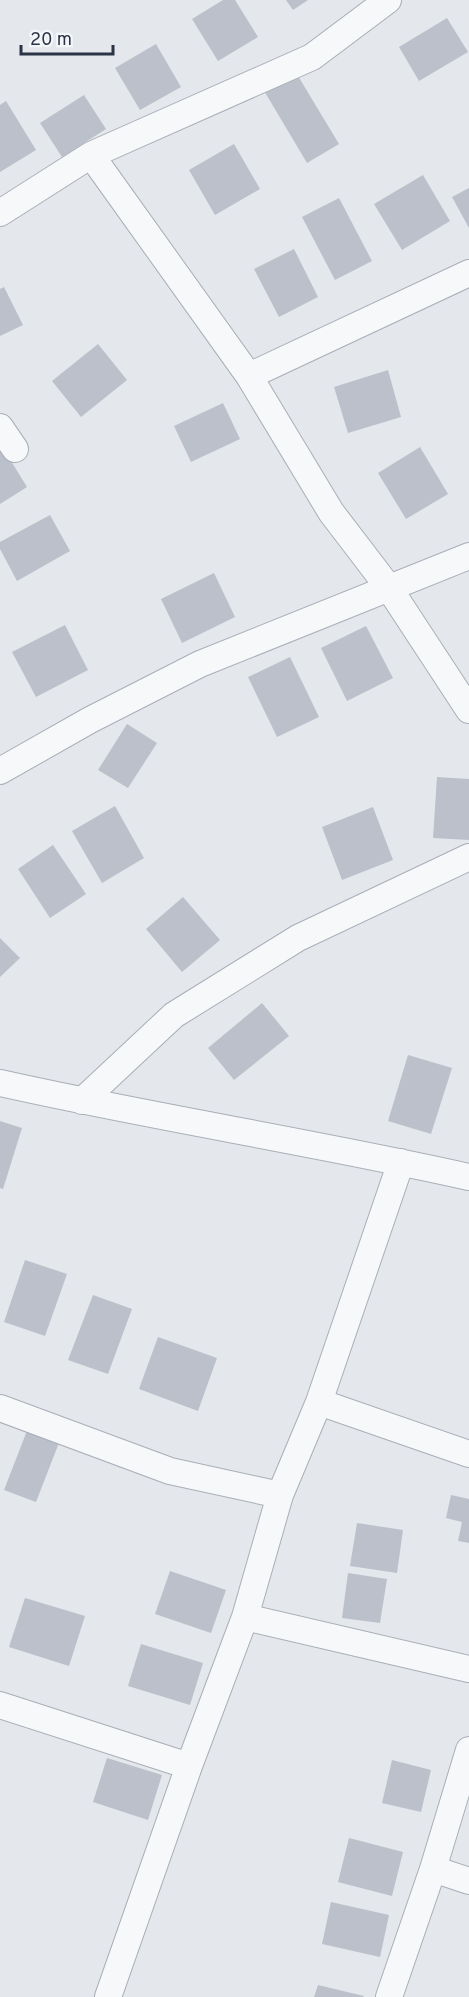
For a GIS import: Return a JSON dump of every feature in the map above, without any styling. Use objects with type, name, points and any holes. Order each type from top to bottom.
[{"type":"street","points":[[0,213],[91,155],[312,57],[388,0]]},
{"type":"street","points":[[91,155],[249,376],[331,512],[388,588],[469,710]]},
{"type":"street","points":[[249,376],[469,273]]},
{"type":"street","points":[[0,428],[15,449]]},
{"type":"street","points":[[0,771],[90,720],[200,664],[469,556]]},
{"type":"street","points":[[82,1101],[174,1015],[298,938],[469,856]]},
{"type":"street","points":[[0,1083],[469,1177]]},
{"type":"street","points":[[108,1997],[189,1766],[245,1617],[280,1495],[319,1402],[401,1162]]},
{"type":"street","points":[[319,1402],[469,1454]]},
{"type":"street","points":[[0,1408],[170,1471],[280,1495]]},
{"type":"street","points":[[245,1617],[469,1669]]},
{"type":"street","points":[[0,1705],[189,1766]]},
{"type":"street","points":[[389,1997],[433,1869],[469,1750]]},
{"type":"street","points":[[433,1869],[469,1881]]},
{"type":"building","points":[[223,0],[235,0],[258,37],[218,61],[192,19]]},
{"type":"building","points":[[286,0],[308,0],[293,10]]},
{"type":"building","points":[[447,18],[468,52],[419,81],[399,47]]},
{"type":"building","points":[[156,44],[181,87],[140,110],[115,68]]},
{"type":"building","points":[[292,66],[339,144],[307,163],[260,84]]},
{"type":"building","points":[[84,95],[106,129],[62,157],[40,123]]},
{"type":"building","points":[[6,101],[36,150],[0,172],[0,105]]},
{"type":"building","points":[[234,144],[260,189],[215,215],[189,170]]},
{"type":"building","points":[[423,175],[450,221],[402,250],[374,204]]},
{"type":"building","points":[[469,188],[469,228],[452,197]]},
{"type":"building","points":[[339,198],[372,261],[335,280],[302,217]]},
{"type":"building","points":[[294,249],[318,297],[279,317],[254,269]]},
{"type":"building","points":[[4,287],[23,325],[0,336],[0,289]]},
{"type":"building","points":[[98,344],[127,380],[81,417],[52,381]]},
{"type":"building","points":[[388,370],[401,417],[348,433],[334,387]]},
{"type":"building","points":[[223,403],[240,439],[191,462],[174,426]]},
{"type":"building","points":[[420,447],[448,494],[406,519],[378,473]]},
{"type":"building","points":[[3,448],[27,487],[0,504],[0,449]]},
{"type":"building","points":[[50,515],[70,551],[17,581],[0,549],[0,542]]},
{"type":"building","points":[[214,573],[235,617],[182,643],[161,599]]},
{"type":"building","points":[[65,625],[88,670],[36,697],[12,652]]},
{"type":"building","points":[[366,626],[393,678],[347,701],[321,648]]},
{"type":"building","points":[[290,657],[319,717],[277,737],[248,677]]},
{"type":"building","points":[[127,724],[157,743],[128,788],[98,770]]},
{"type":"building","points":[[437,777],[469,779],[469,840],[433,838]]},
{"type":"building","points":[[115,806],[144,858],[102,883],[72,831]]},
{"type":"building","points":[[373,807],[393,860],[342,880],[322,827]]},
{"type":"building","points":[[53,845],[86,894],[50,918],[18,869]]},
{"type":"building","points":[[183,897],[220,940],[182,972],[146,929]]},
{"type":"building","points":[[0,938],[20,958],[0,977]]},
{"type":"building","points":[[262,1003],[289,1036],[234,1080],[208,1048]]},
{"type":"building","points":[[408,1055],[452,1068],[431,1134],[388,1121]]},
{"type":"building","points":[[0,1121],[22,1128],[3,1189],[0,1188]]},
{"type":"building","points":[[25,1260],[67,1274],[45,1336],[4,1322]]},
{"type":"building","points":[[93,1295],[132,1309],[108,1374],[68,1360]]},
{"type":"building","points":[[158,1337],[217,1358],[198,1411],[139,1389]]},
{"type":"building","points":[[30,1423],[62,1435],[36,1502],[4,1490]]},
{"type":"building","points":[[451,1495],[469,1499],[469,1543],[458,1541],[462,1522],[446,1518]]},
{"type":"building","points":[[357,1523],[403,1530],[397,1573],[350,1566]]},
{"type":"building","points":[[170,1571],[226,1590],[211,1633],[155,1614]]},
{"type":"building","points":[[348,1573],[387,1579],[380,1623],[342,1618]]},
{"type":"building","points":[[25,1598],[85,1616],[69,1666],[9,1647]]},
{"type":"building","points":[[141,1644],[203,1663],[190,1705],[128,1686]]},
{"type":"building","points":[[107,1758],[162,1775],[148,1820],[93,1802]]},
{"type":"building","points":[[392,1760],[431,1770],[421,1812],[382,1803]]},
{"type":"building","points":[[349,1838],[403,1852],[392,1896],[338,1882]]},
{"type":"building","points":[[331,1902],[389,1915],[380,1957],[322,1944]]},
{"type":"building","points":[[318,1985],[364,1996],[314,1997]]}]
